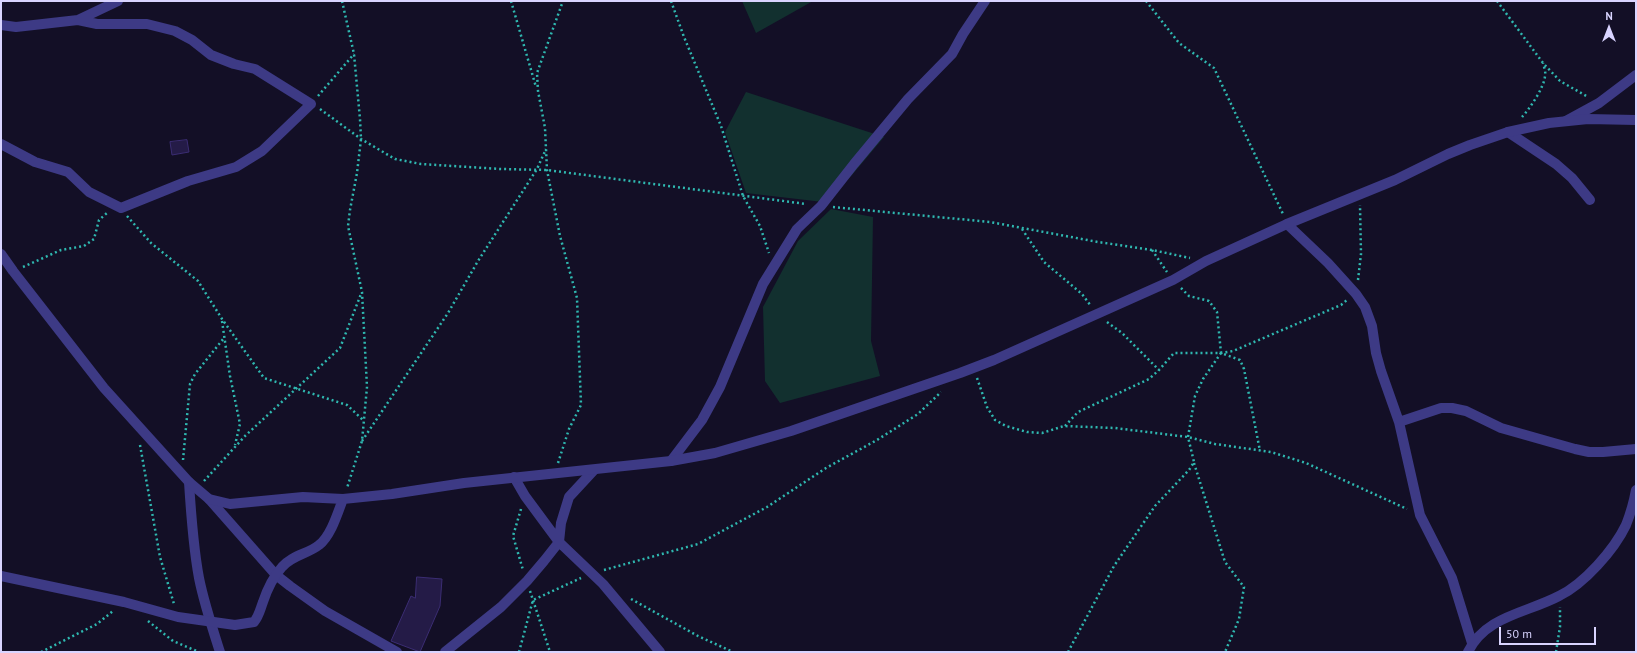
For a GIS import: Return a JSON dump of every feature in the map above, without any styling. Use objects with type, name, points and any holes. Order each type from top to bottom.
[{"type":"street","points":[[78,20],[118,1]]},
{"type":"street","points":[[671,461],[702,420],[720,387],[763,284],[797,229],[821,206],[908,99],[952,54],[963,34],[985,1]]},
{"type":"street","points":[[1,25],[16,27],[78,20],[97,24],[147,24],[175,31],[192,40],[211,55],[234,64],[255,69],[311,104],[262,151],[236,167],[188,181],[120,208],[90,192],[68,172],[35,162],[1,144]]},
{"type":"street","points":[[1566,121],[1599,103],[1636,75]]},
{"type":"street","points":[[209,499],[230,504],[303,497],[343,499],[392,494],[464,483],[555,472],[594,470],[671,461],[715,453],[791,431],[974,369],[1096,313],[1173,280],[1206,261],[1287,224],[1395,180],[1448,154],[1508,132],[1537,125],[1566,121],[1588,119],[1636,120]]},
{"type":"street","points":[[1508,132],[1556,164],[1572,178],[1590,200]]},
{"type":"street","points":[[1287,224],[1328,263],[1356,294],[1365,307],[1369,317],[1376,353],[1399,422],[1420,515],[1452,578],[1472,642]]},
{"type":"street","points":[[1,254],[104,388],[192,486],[209,499],[276,575],[325,611],[397,652]]},
{"type":"street","points":[[1399,422],[1441,408],[1452,408],[1466,410],[1501,428],[1575,449],[1589,452],[1636,449]]},
{"type":"street","points":[[445,652],[501,607],[527,581],[559,542],[561,523],[570,497],[594,470]]},
{"type":"street","points":[[514,477],[525,496],[559,542],[603,584],[660,652]]},
{"type":"street","points":[[192,486],[193,541],[199,576],[210,622],[220,652]]},
{"type":"street","points":[[1468,652],[1472,642],[1490,625],[1559,596],[1584,578],[1614,544],[1626,525],[1636,490]]},
{"type":"street","points":[[1,576],[124,602],[178,617],[235,625],[254,622],[260,614],[270,584],[276,575],[292,558],[320,545],[326,537],[343,499]]},
{"type":"path","points":[[342,1],[354,54],[360,119],[357,173],[348,226],[362,292],[367,387],[362,441],[343,499]]},
{"type":"path","points":[[511,1],[538,91]]},
{"type":"path","points":[[555,472],[569,429],[581,405],[578,298],[560,236],[547,170],[544,128],[536,73],[564,1]]},
{"type":"path","points":[[671,1],[684,38],[721,126],[743,196],[760,226],[774,267]]},
{"type":"path","points":[[1146,1],[1179,43],[1214,68],[1287,224]]},
{"type":"path","points":[[1497,1],[1543,63],[1560,81],[1599,103]]},
{"type":"path","points":[[354,54],[311,104],[319,108],[360,139],[395,160],[501,169],[547,170],[821,206],[990,222],[1022,229],[1152,250],[1206,261]]},
{"type":"path","points":[[1508,132],[1529,110],[1541,87],[1546,76],[1543,63]]},
{"type":"path","points":[[362,441],[448,313],[478,262],[537,169],[546,149]]},
{"type":"path","points":[[1064,426],[1078,412],[1149,379],[1159,370],[1174,352],[1221,353],[1233,351],[1341,305],[1356,294],[1361,254],[1360,193]]},
{"type":"path","points":[[13,271],[61,250],[84,246],[94,239],[99,220],[105,214],[120,208],[151,243],[198,281],[222,319],[264,378],[347,405],[364,421]]},
{"type":"path","points":[[1022,229],[1044,262],[1082,294],[1096,313],[1122,333],[1159,370]]},
{"type":"path","points":[[1152,250],[1173,280],[1189,296],[1209,301],[1217,312],[1221,353],[1203,379],[1195,396],[1188,437],[1194,462],[1225,562],[1244,587],[1239,619],[1225,652]]},
{"type":"path","points":[[192,486],[340,348],[362,292]]},
{"type":"path","points":[[222,319],[230,376],[240,424],[235,446]]},
{"type":"path","points":[[181,474],[190,384],[195,374],[224,338]]},
{"type":"path","points":[[1221,353],[1240,360],[1244,369],[1260,451]]},
{"type":"path","points":[[974,369],[987,407],[995,420],[1006,426],[1027,432],[1042,433],[1064,426],[1115,428],[1188,437],[1216,444],[1271,452],[1306,463],[1420,515]]},
{"type":"path","points":[[519,652],[533,600],[592,573],[698,544],[767,507],[826,468],[918,414],[944,388]]},
{"type":"path","points":[[135,423],[144,461],[160,557],[178,617]]},
{"type":"path","points":[[1068,652],[1114,566],[1156,506],[1190,470],[1194,462]]},
{"type":"path","points":[[1556,652],[1560,627],[1559,596]]},
{"type":"path","points":[[630,599],[698,636],[733,652]]},
{"type":"path","points":[[41,652],[97,624],[124,602]]},
{"type":"path","points":[[142,616],[173,641],[199,652]]},
{"type":"green space","points":[[742,1],[813,1],[756,33]]},
{"type":"green space","points":[[746,92],[884,137],[852,175],[823,202],[746,193],[725,132]]},
{"type":"green space","points":[[831,209],[873,217],[871,341],[880,376],[780,403],[765,381],[763,307],[798,241]]},
{"type":"building","points":[[187,140],[189,152],[172,155],[170,142]]},
{"type":"building","points":[[417,577],[442,579],[440,606],[420,652],[391,641],[411,596],[415,598]]}]
